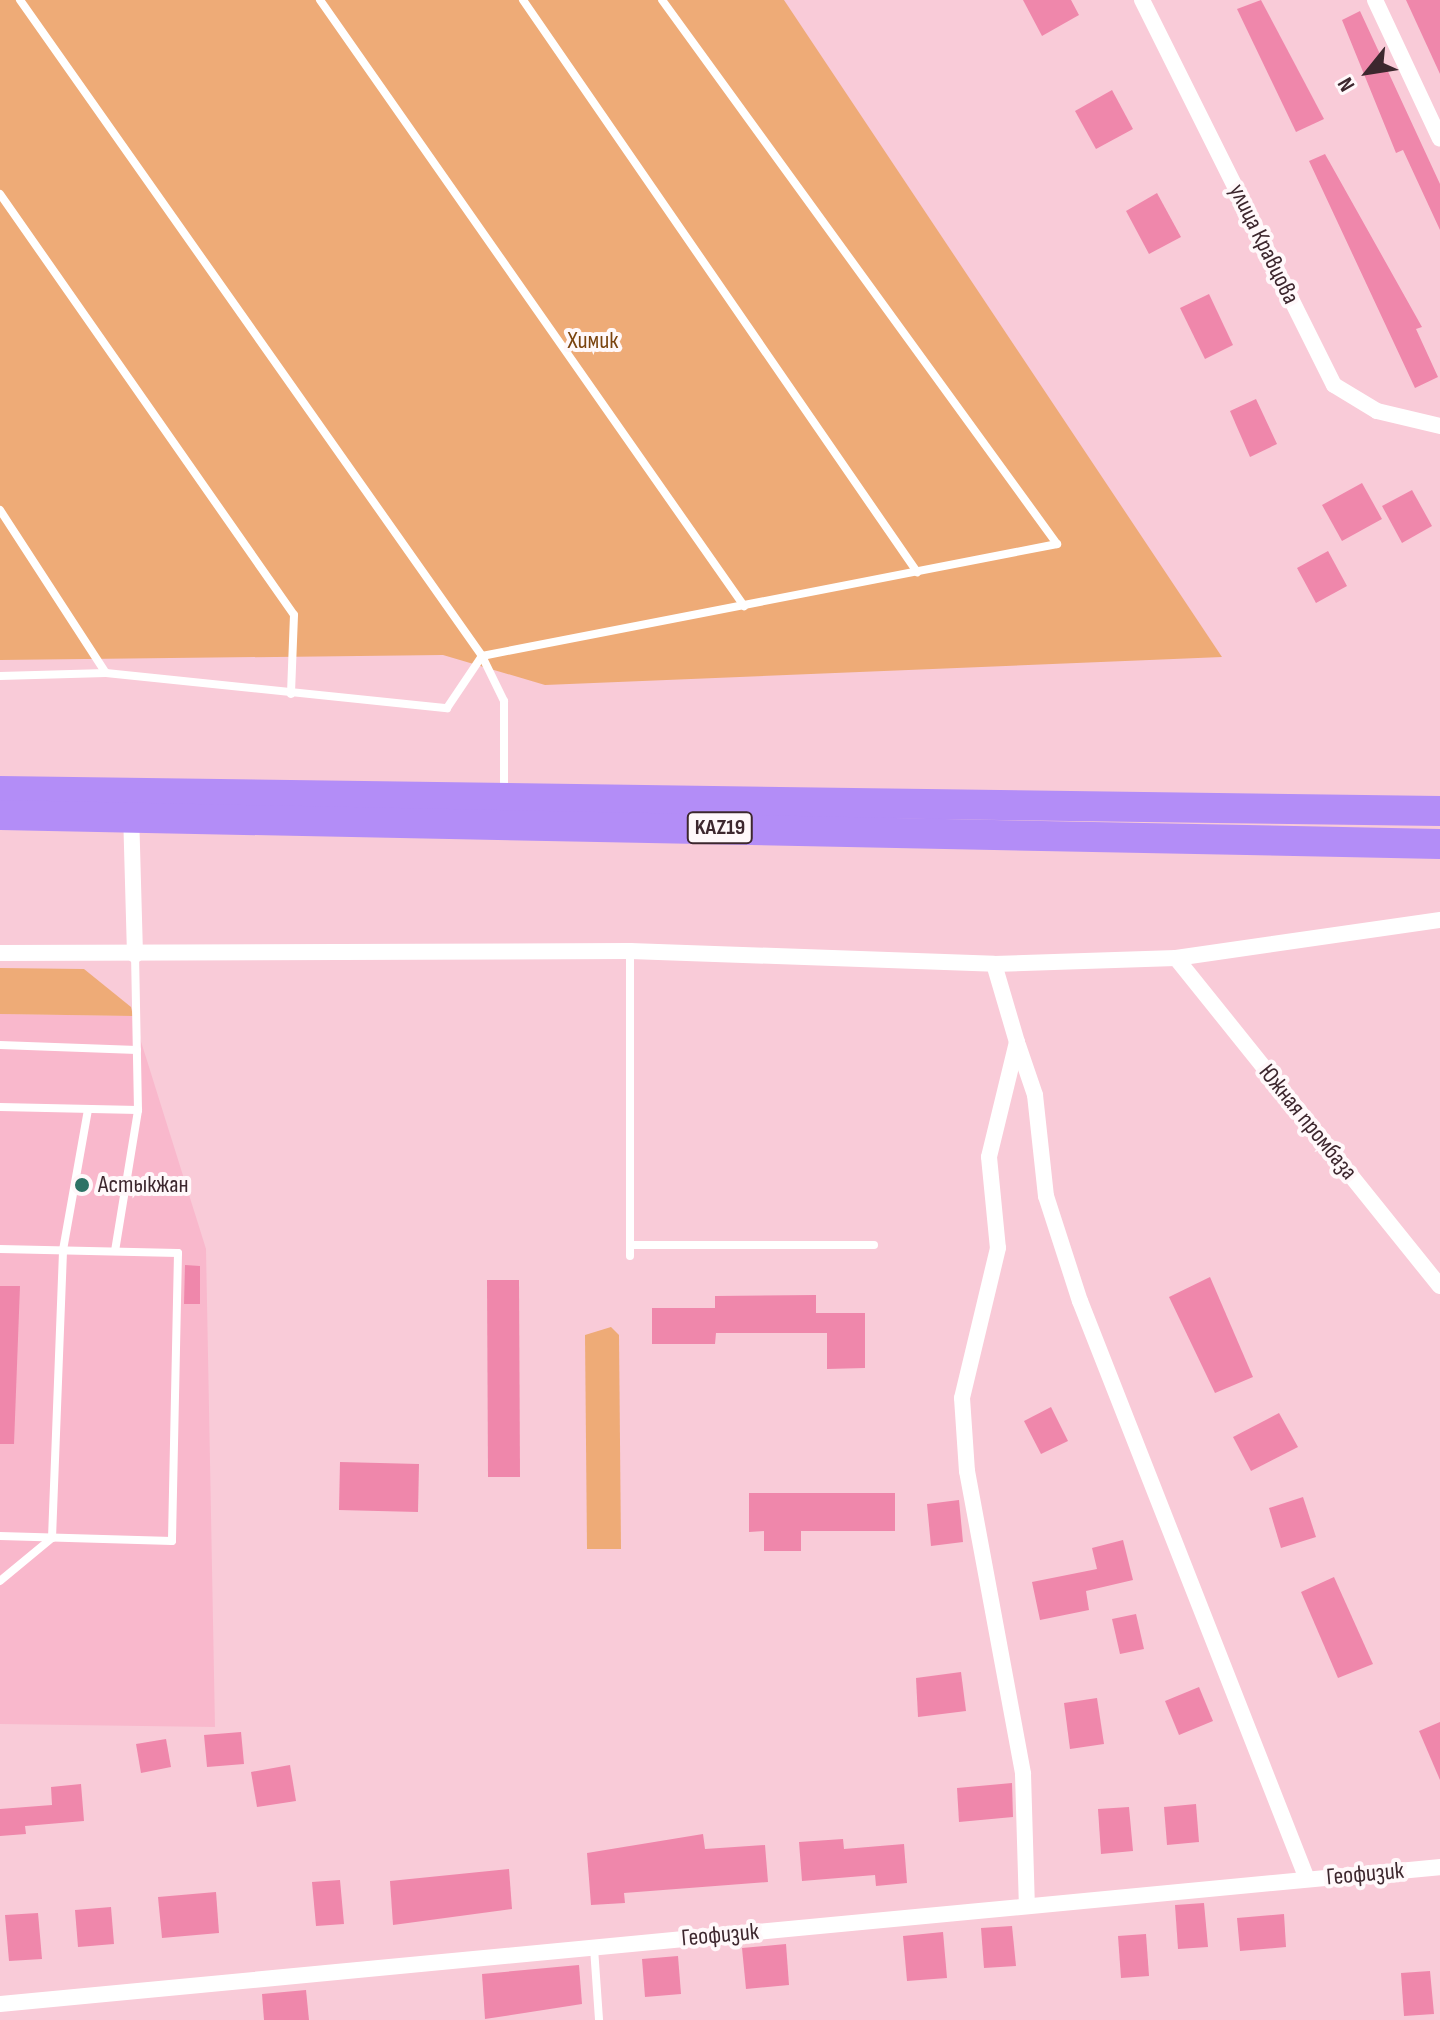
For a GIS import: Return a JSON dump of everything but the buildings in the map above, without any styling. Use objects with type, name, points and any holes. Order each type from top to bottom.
[{"type":"highway","name":"KAZ19","points":[[0,791],[131,805],[504,811],[1440,811]]},
{"type":"highway","name":"KAZ19","points":[[0,815],[131,805]]},
{"type":"highway","name":"KAZ19","points":[[504,811],[1440,844]]},
{"type":"street","name":"улица Кравцова","points":[[1142,0],[1334,385],[1377,411],[1440,426]]},
{"type":"street","points":[[1375,0],[1440,139]]},
{"type":"street","points":[[131,805],[135,955]]},
{"type":"street","points":[[0,953],[135,955],[630,951],[994,964],[1176,958],[1440,920]]},
{"type":"street","name":"Южная промбаза","points":[[1176,958],[1440,1286]]},
{"type":"street","points":[[994,964],[1035,1095],[1046,1196],[1080,1301],[1307,1879]]},
{"type":"street","points":[[1017,1042],[989,1157],[998,1248],[962,1398],[967,1471],[1023,1774],[1027,1906]]},
{"type":"street","name":"Геофизик","points":[[0,2004],[1440,1867]]},
{"type":"lane","points":[[20,0],[482,656],[504,701],[504,811]]},
{"type":"lane","points":[[320,0],[744,606]]},
{"type":"lane","points":[[523,0],[917,572]]},
{"type":"lane","points":[[0,676],[106,673],[447,708],[482,656],[1057,544],[662,0]]},
{"type":"lane","points":[[0,194],[294,615],[291,694]]},
{"type":"lane","points":[[0,510],[106,673]]},
{"type":"lane","points":[[630,951],[630,1256]]},
{"type":"lane","points":[[115,1251],[138,1110],[135,955]]},
{"type":"lane","points":[[0,1045],[137,1050]]},
{"type":"lane","points":[[0,1107],[138,1110]]},
{"type":"lane","points":[[0,1581],[52,1538],[63,1250],[88,1109]]},
{"type":"lane","points":[[630,1245],[874,1245]]},
{"type":"lane","points":[[0,1249],[178,1253],[172,1541],[0,1536]]},
{"type":"lane","points":[[594,1947],[599,2020]]},
{"type":"shaded area","points":[[0,1014],[133,1016],[206,1249],[215,1727],[0,1724]]},
{"type":"green space","name":"Химик","points":[[0,0],[784,0],[1222,657],[545,685],[443,655],[0,660]]},
{"type":"green space","points":[[0,968],[84,969],[131,1007],[133,1016],[0,1014]]},
{"type":"green space","points":[[611,1327],[619,1335],[621,1549],[587,1549],[585,1335]]},
{"type":"place","name":"Астыкжан","points":[[82,1185]]}]
